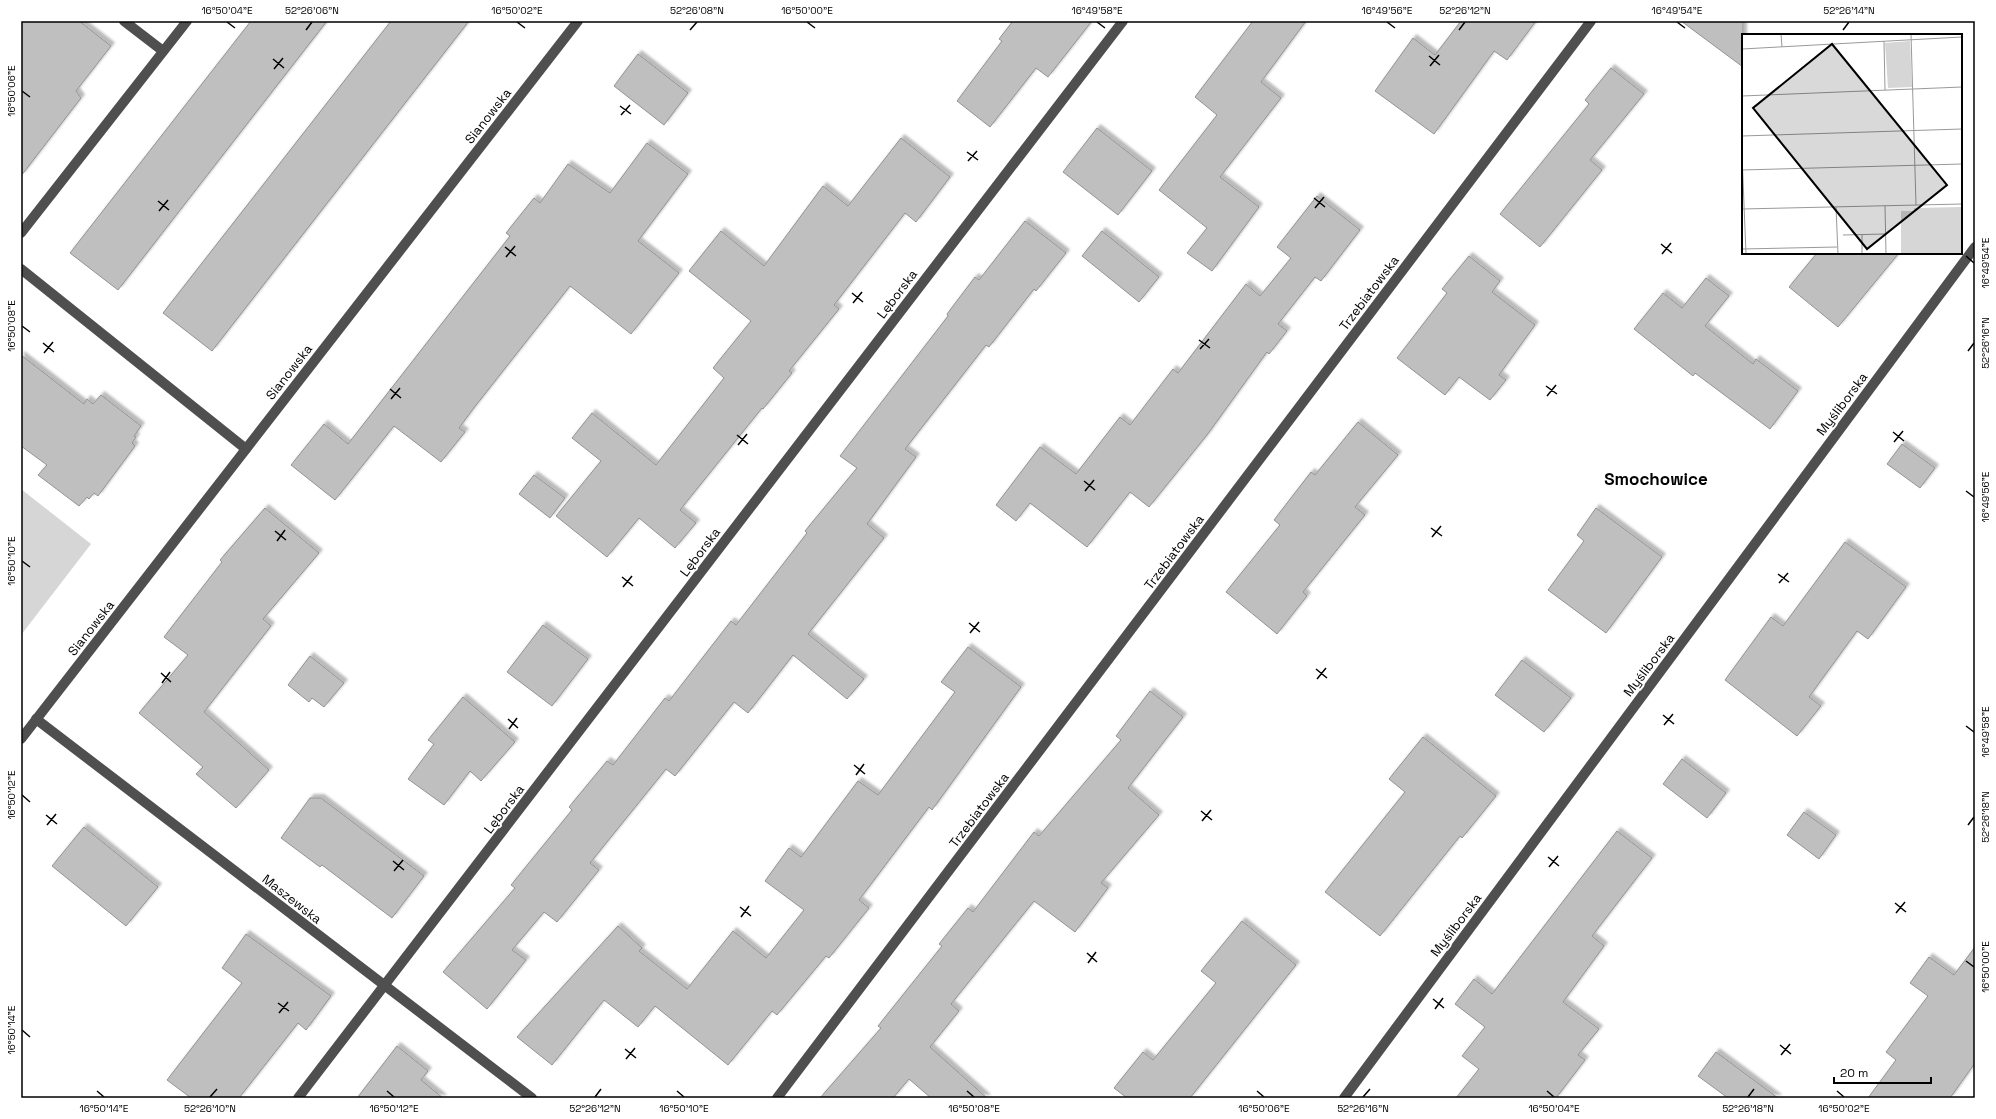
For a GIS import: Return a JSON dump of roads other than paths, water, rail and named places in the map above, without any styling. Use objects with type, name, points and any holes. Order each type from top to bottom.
[{"type":"street","points":[[124,21],[163,51]]},
{"type":"street","points":[[21,233],[187,21]]},
{"type":"street","name":"Lęborska","points":[[298,1098],[1123,21]]},
{"type":"street","name":"Trzebiatowska","points":[[777,1098],[1591,21]]},
{"type":"street","name":"Sianowska","points":[[21,739],[246,449],[572,23]]},
{"type":"street","name":"Myśliborska","points":[[1344,1098],[1975,247]]},
{"type":"street","points":[[21,269],[246,449]]},
{"type":"street","name":"Maszewska","points":[[36,719],[532,1098]]},
{"type":"district","name":"Smochowice","points":[[1656,479]]}]
